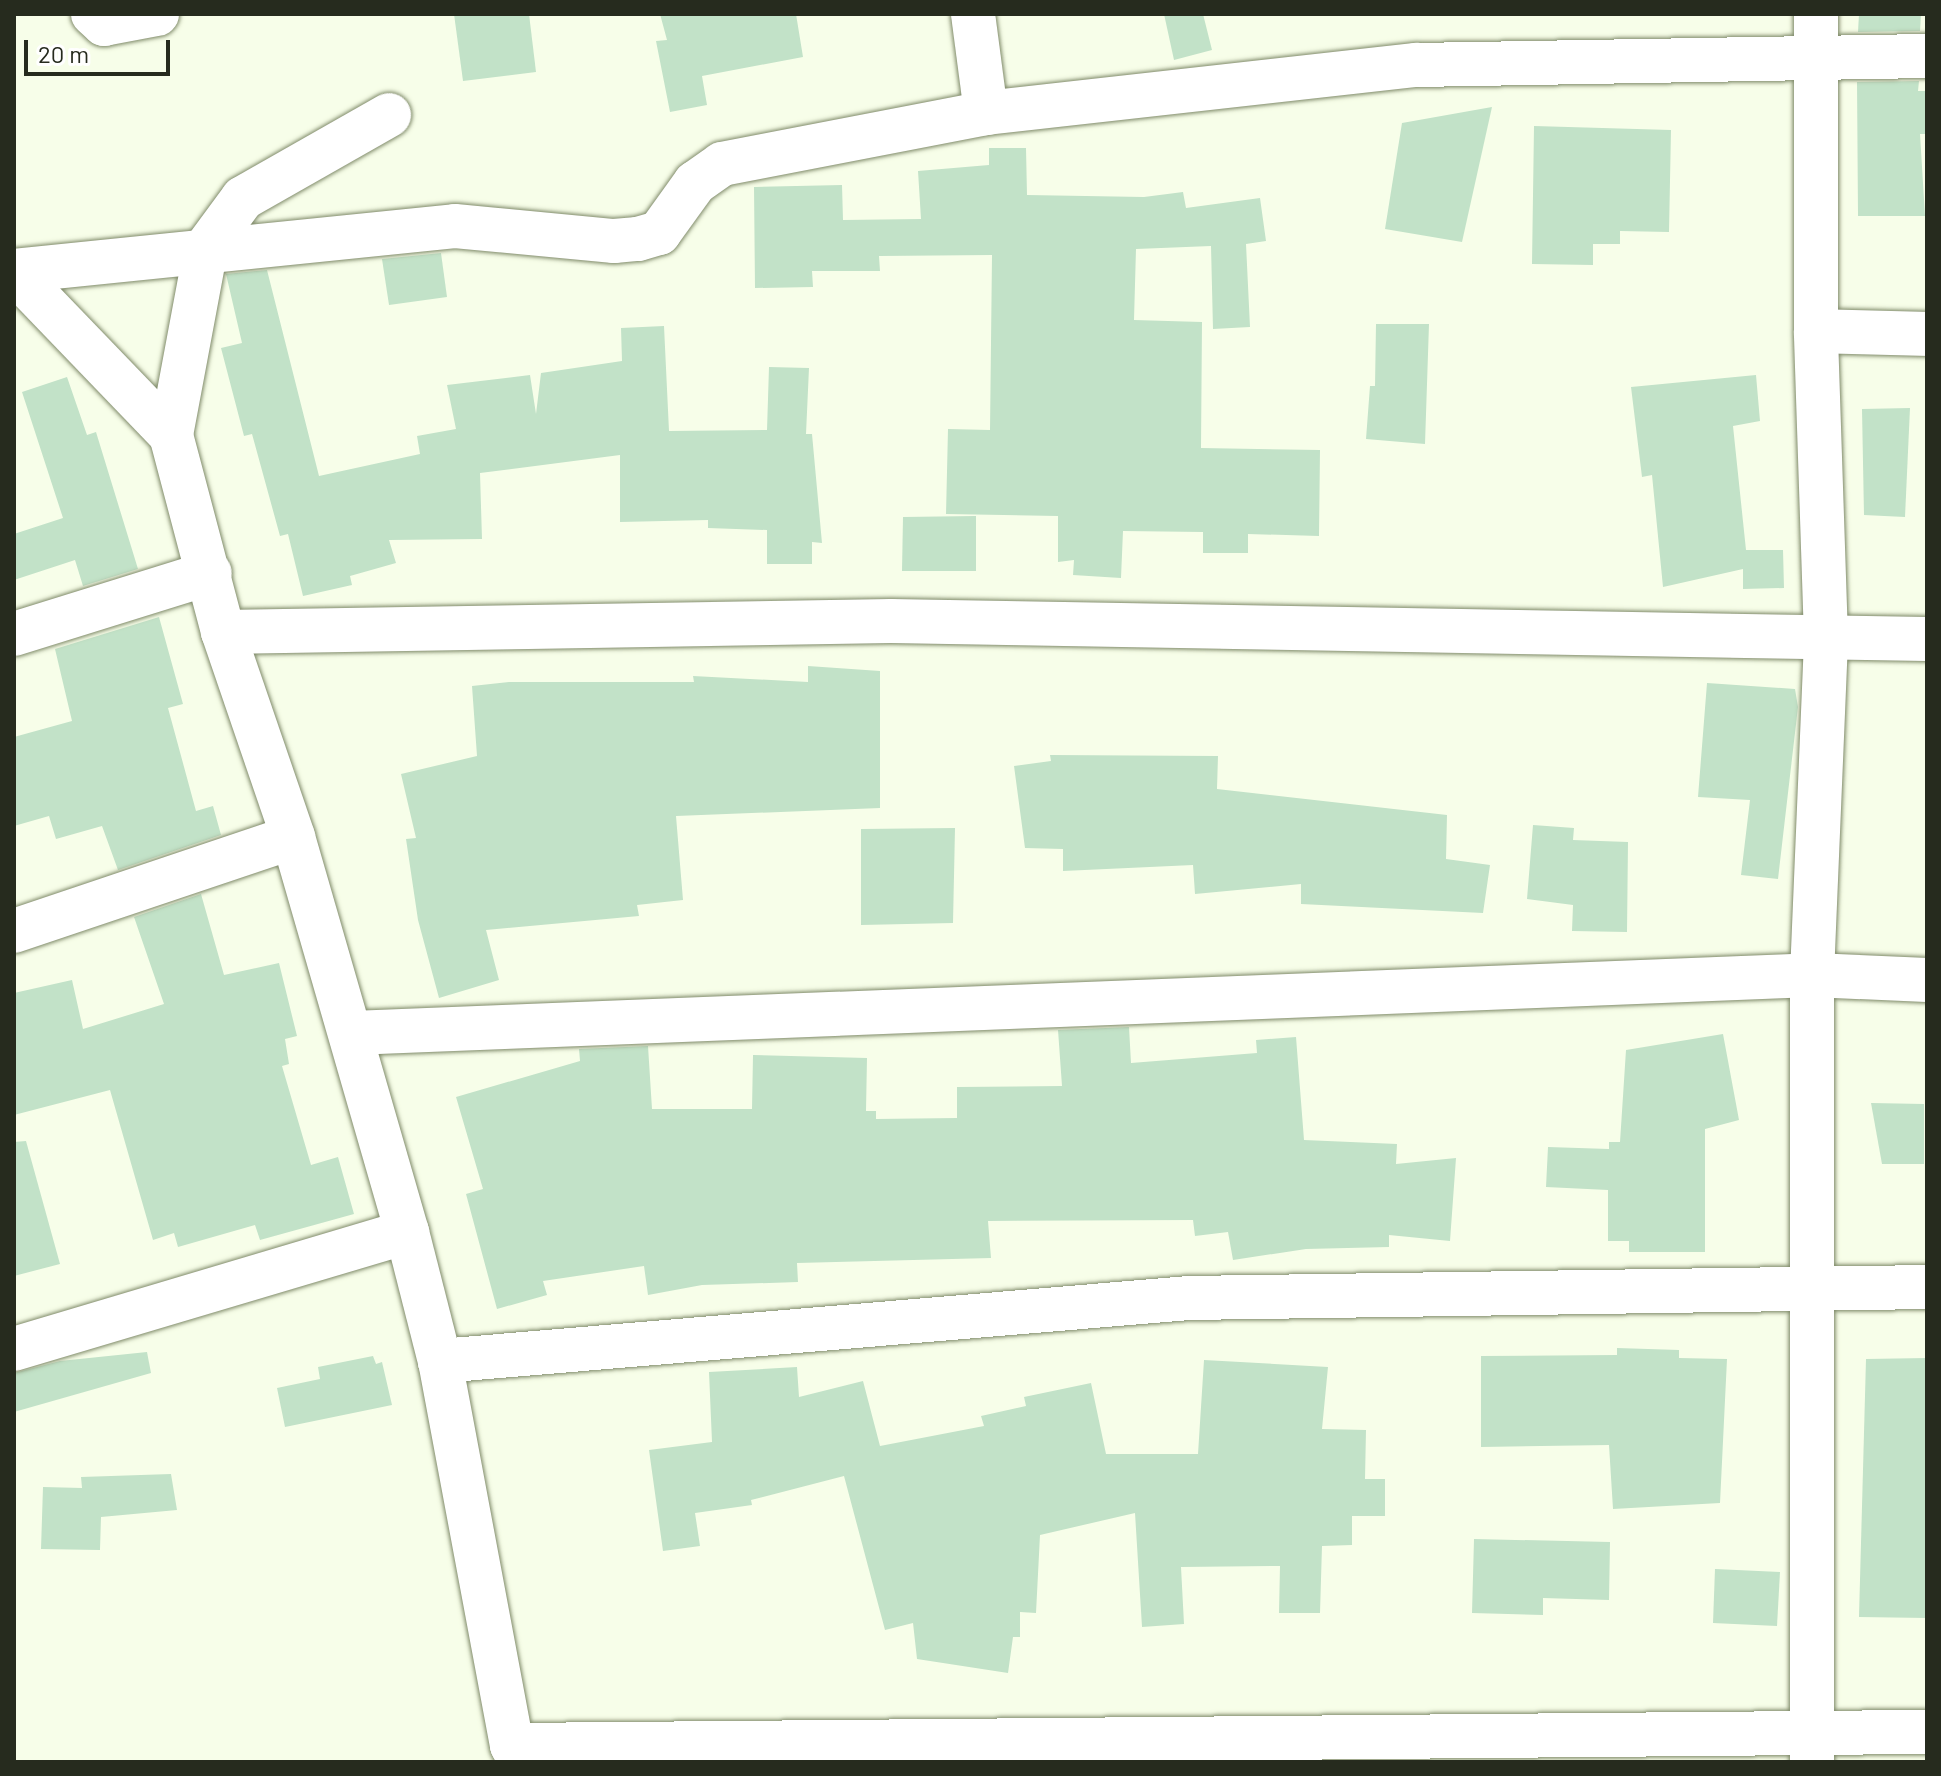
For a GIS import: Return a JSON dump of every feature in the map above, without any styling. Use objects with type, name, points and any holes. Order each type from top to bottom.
[{"type":"street","points":[[93,14],[104,24],[157,14]]},
{"type":"street","points":[[973,14],[986,113]]},
{"type":"street","points":[[1813,1749],[1808,1287],[1812,975],[1826,638],[1816,331],[1816,14]]},
{"type":"street","points":[[14,272],[206,248],[455,226],[614,241],[638,239],[659,233],[695,183],[722,164],[986,113],[1416,65],[1927,56]]},
{"type":"street","points":[[389,115],[243,198],[206,248],[171,435],[210,573],[223,632],[293,837],[407,1232],[440,1361],[516,1753],[1813,1749],[1927,1732]]},
{"type":"street","points":[[14,272],[171,435]]},
{"type":"street","points":[[1816,331],[1927,334]]},
{"type":"street","points":[[14,634],[210,573]]},
{"type":"street","points":[[223,632],[891,621],[1927,639]]},
{"type":"street","points":[[14,931],[293,837]]},
{"type":"street","points":[[352,1033],[1812,975],[1927,980]]},
{"type":"street","points":[[14,1349],[407,1232]]},
{"type":"street","points":[[440,1361],[1188,1298],[1927,1287]]},
{"type":"building","points":[[454,14],[529,14],[536,72],[463,81]]},
{"type":"building","points":[[660,14],[796,14],[803,57],[702,76],[707,105],[670,112],[656,41],[667,40]]},
{"type":"building","points":[[1164,14],[1203,14],[1212,50],[1174,60]]},
{"type":"building","points":[[1859,14],[1921,14],[1920,31],[1858,32]]},
{"type":"building","points":[[1919,81],[1918,91],[1927,91],[1927,134],[1920,134],[1925,216],[1858,216],[1857,82]]},
{"type":"building","points":[[1492,107],[1462,242],[1385,229],[1402,123]]},
{"type":"building","points":[[1534,126],[1671,130],[1669,232],[1620,231],[1620,244],[1593,244],[1593,265],[1532,264]]},
{"type":"building","points":[[989,148],[1026,148],[1027,195],[1144,197],[1183,192],[1186,208],[1260,198],[1266,241],[1246,244],[1250,327],[1213,329],[1211,246],[1136,249],[1134,320],[1202,322],[1201,448],[1320,450],[1319,536],[1248,534],[1248,553],[1203,553],[1203,532],[1123,531],[1121,578],[1073,575],[1074,560],[1058,562],[1058,516],[946,514],[948,429],[990,430],[992,255],[879,256],[880,271],[812,271],[813,287],[755,288],[754,187],[842,185],[843,220],[921,219],[918,171],[989,165]]},
{"type":"building","points":[[441,253],[447,297],[389,305],[382,259]]},
{"type":"building","points":[[267,270],[319,476],[420,454],[417,436],[456,429],[447,385],[530,375],[536,414],[541,373],[622,361],[621,328],[664,326],[669,431],[767,430],[769,367],[809,368],[806,434],[812,434],[822,543],[812,542],[812,564],[767,564],[767,530],[708,528],[708,520],[620,522],[620,455],[480,473],[482,539],[389,540],[396,563],[350,576],[352,585],[303,596],[288,534],[280,536],[252,434],[244,436],[221,348],[242,343],[226,274]]},
{"type":"building","points":[[1376,324],[1429,324],[1425,444],[1366,439],[1370,386],[1375,386]]},
{"type":"building","points":[[1756,375],[1760,421],[1733,426],[1746,550],[1783,550],[1784,588],[1743,589],[1743,569],[1663,587],[1652,475],[1642,477],[1631,387]]},
{"type":"building","points":[[67,377],[87,435],[96,432],[138,569],[83,586],[75,560],[14,580],[14,534],[63,518],[22,392]]},
{"type":"building","points":[[1910,408],[1905,517],[1864,515],[1862,409]]},
{"type":"building","points":[[976,516],[976,571],[902,571],[903,517]]},
{"type":"building","points":[[159,617],[183,704],[168,708],[196,811],[213,806],[221,835],[118,870],[102,826],[56,839],[49,816],[14,826],[14,737],[72,721],[55,649]]},
{"type":"building","points":[[808,666],[880,671],[880,808],[676,816],[683,900],[637,905],[639,916],[486,930],[499,980],[439,998],[418,920],[406,839],[416,838],[401,774],[477,756],[472,686],[509,682],[694,682],[693,676],[808,682]]},
{"type":"building","points":[[1707,683],[1795,689],[1798,707],[1778,879],[1741,875],[1750,800],[1698,797]]},
{"type":"building","points":[[1050,755],[1218,756],[1217,789],[1447,815],[1446,859],[1490,865],[1483,913],[1301,904],[1301,884],[1195,894],[1193,865],[1063,871],[1063,849],[1025,848],[1014,766],[1051,761]]},
{"type":"building","points":[[1533,825],[1574,828],[1573,840],[1628,842],[1627,932],[1572,931],[1573,905],[1527,899]]},
{"type":"building","points":[[955,828],[953,923],[861,925],[861,829]]},
{"type":"building","points":[[201,894],[224,975],[279,963],[297,1036],[285,1039],[289,1064],[282,1066],[311,1165],[338,1157],[354,1214],[260,1240],[255,1225],[178,1247],[174,1233],[153,1240],[110,1090],[14,1115],[14,993],[72,980],[83,1029],[164,1004],[134,917]]},
{"type":"building","points":[[1129,1027],[1131,1063],[1257,1053],[1256,1040],[1296,1037],[1304,1140],[1397,1144],[1396,1164],[1456,1158],[1450,1241],[1389,1235],[1389,1247],[1306,1249],[1233,1260],[1228,1232],[1195,1236],[1193,1220],[988,1221],[991,1258],[797,1263],[798,1282],[702,1285],[648,1295],[644,1266],[543,1281],[547,1295],[497,1309],[466,1194],[483,1189],[456,1097],[580,1061],[579,1049],[648,1046],[652,1109],[752,1109],[753,1055],[867,1058],[866,1111],[876,1111],[876,1119],[957,1118],[957,1087],[1062,1086],[1058,1030]]},
{"type":"building","points":[[1723,1034],[1739,1120],[1705,1129],[1705,1252],[1629,1252],[1629,1241],[1608,1241],[1608,1190],[1546,1187],[1548,1147],[1609,1149],[1609,1142],[1620,1142],[1626,1050]]},
{"type":"building","points":[[1871,1103],[1924,1104],[1924,1164],[1882,1164]]},
{"type":"building","points":[[26,1141],[60,1264],[14,1276],[14,1142]]},
{"type":"building","points":[[1617,1348],[1679,1350],[1679,1358],[1727,1359],[1720,1503],[1613,1509],[1609,1445],[1481,1447],[1481,1356],[1617,1355]]},
{"type":"building","points":[[147,1352],[151,1373],[14,1412],[14,1373],[60,1361]]},
{"type":"building","points":[[373,1356],[376,1364],[382,1362],[392,1405],[285,1427],[277,1388],[320,1379],[318,1367]]},
{"type":"building","points":[[1927,1358],[1927,1618],[1859,1617],[1866,1359]]},
{"type":"building","points":[[1204,1360],[1328,1367],[1322,1429],[1366,1430],[1365,1479],[1385,1479],[1385,1516],[1352,1516],[1352,1545],[1322,1546],[1320,1613],[1279,1613],[1280,1566],[1181,1567],[1184,1624],[1142,1627],[1135,1513],[1040,1535],[1036,1613],[1020,1612],[1020,1637],[1013,1637],[1008,1673],[917,1659],[913,1623],[885,1630],[844,1476],[751,1500],[752,1505],[695,1513],[700,1546],[663,1551],[649,1450],[712,1442],[709,1372],[797,1367],[799,1397],[863,1381],[880,1446],[984,1426],[981,1416],[1026,1406],[1024,1397],[1091,1383],[1106,1454],[1198,1454]]},
{"type":"building","points":[[171,1474],[177,1510],[101,1517],[100,1550],[41,1549],[43,1487],[82,1488],[81,1477]]},
{"type":"building","points":[[1474,1539],[1610,1542],[1609,1600],[1543,1598],[1543,1615],[1472,1613]]},
{"type":"building","points":[[1715,1569],[1780,1572],[1777,1626],[1713,1623]]}]
